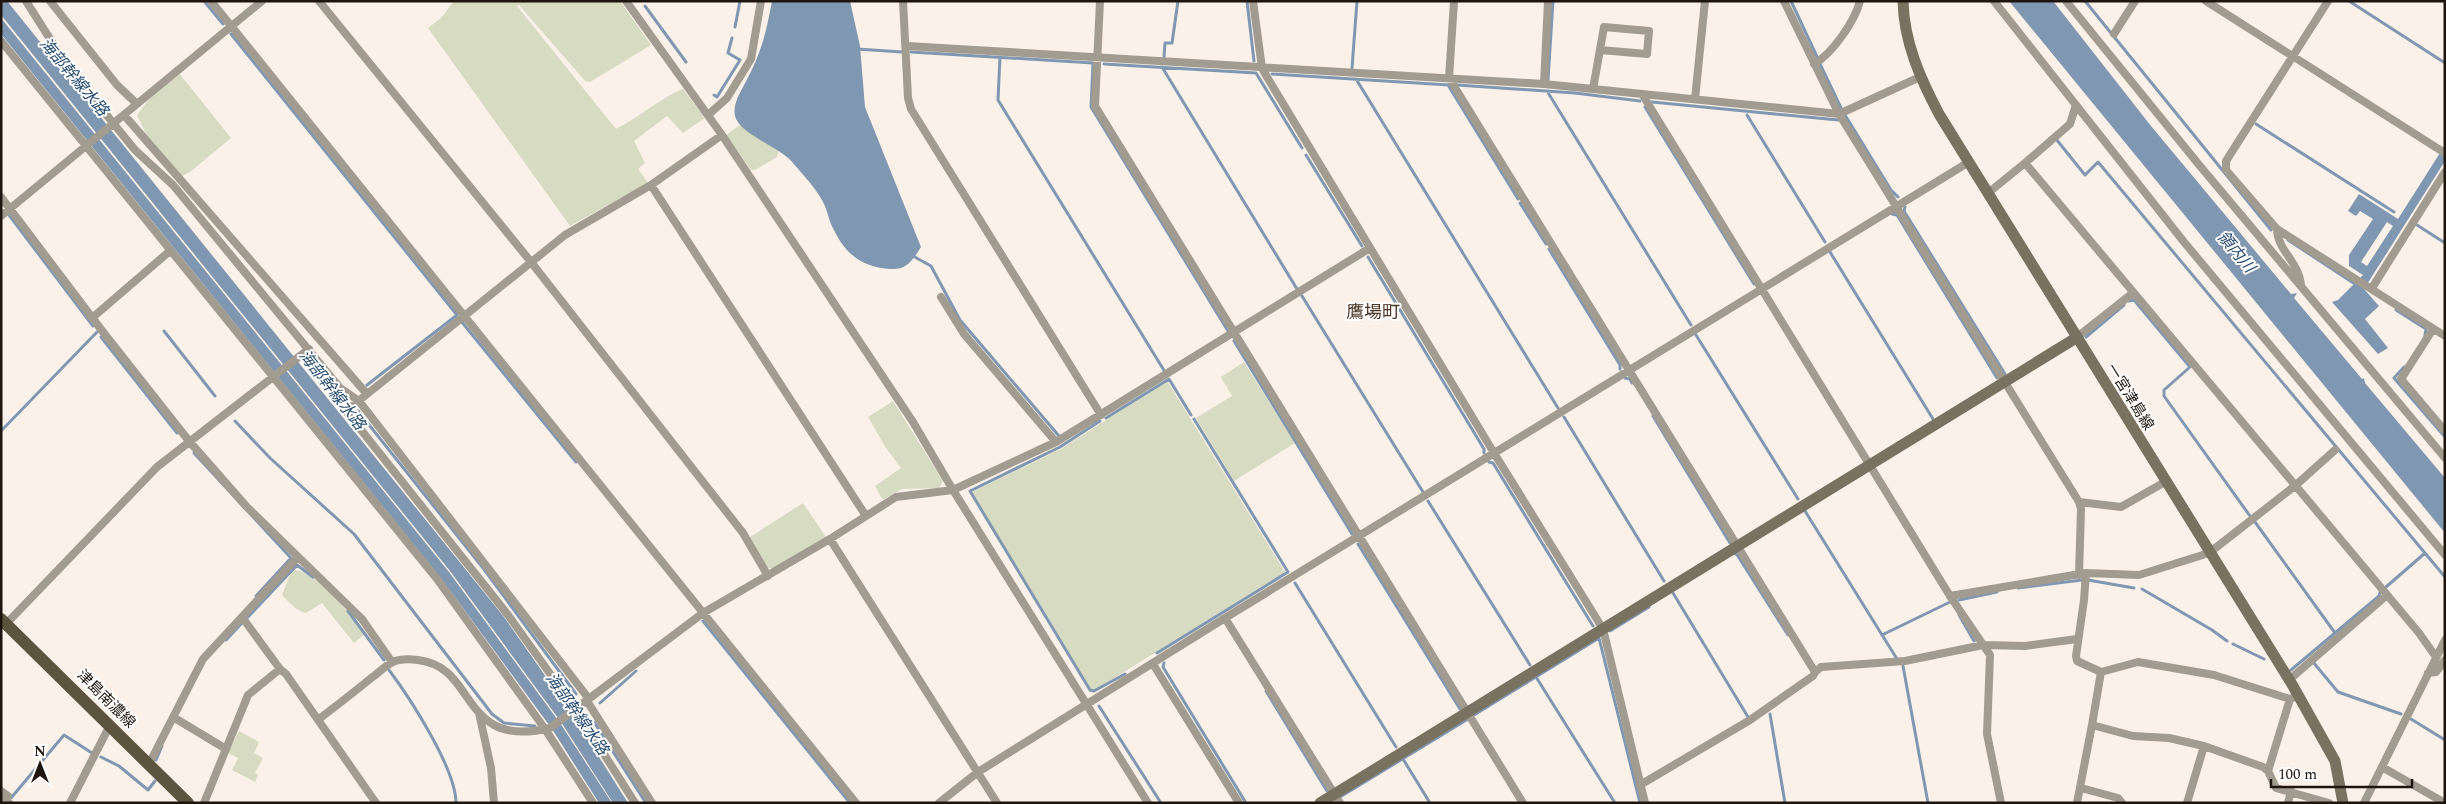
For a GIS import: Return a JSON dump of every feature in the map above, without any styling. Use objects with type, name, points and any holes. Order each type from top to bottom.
[{"type":"main road","name":"一宮津島線","points":[[1903,1],[1909,44],[1920,77],[1969,162],[2076,338],[2289,680],[2294,698],[2335,761],[2343,803]]},
{"type":"main road","points":[[1320,803],[1337,798],[1468,712],[2076,338]]},
{"type":"main road","name":"津島南濃線","points":[[3,624],[110,725],[188,803]]},
{"type":"street","points":[[26,1],[64,61],[111,125],[172,185],[306,352],[340,388],[359,402],[588,700],[652,803]]},
{"type":"street","points":[[50,1],[117,85],[137,104]]},
{"type":"street","points":[[211,1],[856,803]]},
{"type":"street","points":[[1,216],[262,1]]},
{"type":"street","points":[[319,1],[531,262],[743,534],[768,576]]},
{"type":"street","points":[[626,1],[708,114],[913,422],[953,490],[1148,803]]},
{"type":"street","points":[[708,114],[727,98],[751,58],[761,1]]},
{"type":"street","points":[[903,1],[908,98],[911,108],[1101,415]]},
{"type":"street","points":[[1100,1],[1095,106],[1523,803]]},
{"type":"street","points":[[1253,1],[1262,68],[1494,453],[1603,629],[1645,803]]},
{"type":"street","points":[[1454,1],[1449,78],[1815,672]]},
{"type":"street","points":[[1544,84],[1548,1]]},
{"type":"street","points":[[1695,99],[1705,1]]},
{"type":"street","points":[[1784,1],[1839,114],[2079,502],[2081,509],[2084,600],[2077,639],[2077,660],[2101,672],[2138,662],[2214,674],[2294,698],[2268,771]]},
{"type":"street","points":[[1814,64],[1822,59],[1853,20],[1860,1]]},
{"type":"street","points":[[1994,1],[2184,242],[2445,555]]},
{"type":"street","points":[[2066,1],[2445,458]]},
{"type":"street","points":[[2114,34],[2135,1]]},
{"type":"street","points":[[2206,1],[2442,151]]},
{"type":"street","points":[[2328,1],[2226,161],[2226,170],[2277,229],[2445,336]]},
{"type":"street","points":[[1593,89],[1604,27],[1649,31],[1647,54],[1600,50]]},
{"type":"street","points":[[1,41],[437,579],[547,729],[593,803]]},
{"type":"street","points":[[906,46],[1544,84],[1839,114],[1920,77]]},
{"type":"street","points":[[1642,94],[1871,464],[1950,596],[1990,655],[1987,734],[2001,803]]},
{"type":"street","points":[[1988,193],[2070,124],[2076,105]]},
{"type":"street","points":[[124,115],[367,394]]},
{"type":"street","points":[[635,803],[508,615],[346,411],[565,235],[651,185],[722,135]]},
{"type":"street","points":[[938,803],[978,772],[1225,618],[1969,162]]},
{"type":"street","points":[[2025,163],[2296,485],[2436,657]]},
{"type":"street","points":[[2370,287],[2445,172]]},
{"type":"street","points":[[651,185],[866,516]]},
{"type":"street","points":[[1,197],[92,318],[190,442],[246,506],[297,558],[325,581],[362,619],[392,662]]},
{"type":"street","points":[[2277,229],[2277,238],[2294,261],[2301,278],[2301,286]]},
{"type":"street","points":[[319,719],[392,662],[410,659],[439,667],[452,675],[479,713],[494,725],[510,731],[547,729],[574,711],[703,613],[830,539],[896,497],[953,490],[1056,442],[1370,248]]},
{"type":"street","points":[[92,318],[171,250]]},
{"type":"street","points":[[2076,338],[2133,293]]},
{"type":"street","points":[[941,297],[964,334],[1056,442]]},
{"type":"street","points":[[2434,329],[2401,379],[2445,430]]},
{"type":"street","points":[[3,624],[157,467],[306,352]]},
{"type":"street","points":[[1950,596],[2082,574],[2139,576],[2209,553],[2296,485],[2335,450]]},
{"type":"street","points":[[2079,502],[2121,507],[2165,482]]},
{"type":"street","points":[[830,539],[997,803]]},
{"type":"street","points":[[149,764],[203,659],[297,558]]},
{"type":"street","points":[[2289,680],[2387,595]]},
{"type":"street","points":[[242,616],[319,719],[376,803]]},
{"type":"street","points":[[1225,618],[1337,798]]},
{"type":"street","points":[[1640,785],[1750,720],[1813,676],[1821,668],[1905,661],[1983,645],[2024,646],[2077,639]]},
{"type":"street","points":[[2364,803],[2445,640]]},
{"type":"street","points":[[2428,673],[2436,672],[2445,660]]},
{"type":"street","points":[[1153,664],[1240,803]]},
{"type":"street","points":[[204,803],[248,695],[280,669]]},
{"type":"street","points":[[2077,803],[2101,672]]},
{"type":"street","points":[[479,713],[491,768],[494,803]]},
{"type":"street","points":[[172,716],[226,749]]},
{"type":"street","points":[[70,803],[110,725]]},
{"type":"street","points":[[2092,725],[2134,736],[2169,738],[2204,746],[2263,767],[2268,771],[2276,788],[2329,803]]},
{"type":"street","points":[[2187,803],[2204,746]]},
{"type":"street","points":[[2382,767],[2445,803]]},
{"type":"street","points":[[2081,788],[2118,798],[2122,803]]},
{"type":"street","points":[[1,790],[8,796],[5,800],[9,803]]},
{"type":"street","points":[[2288,803],[2291,791]]},
{"type":"green space","points":[[454,1],[620,1],[651,45],[590,82],[585,81],[519,5],[517,6],[616,129],[683,89],[705,118],[683,133],[667,116],[634,141],[645,163],[638,169],[648,183],[570,226],[428,28],[441,18]]},
{"type":"green space","points":[[179,73],[231,138],[190,172],[180,177],[148,138],[137,115],[150,98]]},
{"type":"green space","points":[[740,125],[779,150],[777,157],[755,170],[751,170],[726,135]]},
{"type":"green space","points":[[1244,362],[1295,443],[1234,481],[1196,418],[1232,396],[1221,377]]},
{"type":"green space","points":[[1167,381],[1285,572],[1095,690],[1091,689],[972,492],[1061,449]]},
{"type":"green space","points":[[893,401],[943,481],[939,488],[902,489],[883,500],[875,486],[901,468],[886,448],[868,417]]},
{"type":"green space","points":[[803,503],[826,537],[774,568],[767,568],[750,537]]},
{"type":"green space","points":[[295,570],[314,579],[334,596],[365,634],[354,643],[322,603],[306,613],[293,606],[282,595],[290,575]]},
{"type":"green space","points":[[239,731],[259,742],[254,753],[263,758],[255,773],[258,775],[255,782],[232,770],[238,758],[228,753]]},
{"type":"water","points":[[1,1],[7,1],[504,617],[572,714],[628,803],[613,803],[561,722],[450,571],[1,15]]},
{"type":"water","points":[[772,1],[850,1],[860,46],[865,107],[921,247],[906,266],[890,269],[873,266],[857,259],[835,233],[820,197],[793,163],[738,123],[735,116],[735,105],[762,46]]},
{"type":"water","name":"領内川","points":[[2009,1],[2053,1],[2151,126],[2291,294],[2297,293],[2294,298],[2362,379],[2364,378],[2365,383],[2445,478],[2445,533]]},
{"type":"water","points":[[1,18],[449,572],[560,723],[612,803],[599,803],[552,729],[440,577],[1,34]]},
{"type":"water","points":[[2445,145],[2445,161],[2364,289],[2379,306],[2365,319],[2388,348],[2378,354],[2332,302],[2338,300],[2363,275],[2349,266],[2349,255],[2373,219],[2360,211],[2356,216],[2348,211],[2359,194],[2398,219]],"holes":[[[2387,222],[2393,226],[2367,266],[2361,262]]]},
{"type":"waterway","points":[[204,1],[223,24]]},
{"type":"waterway","points":[[735,27],[740,1]]},
{"type":"waterway","points":[[1164,57],[1165,43],[1172,43],[1178,1]]},
{"type":"waterway","points":[[1247,1],[1254,61]]},
{"type":"waterway","points":[[1352,68],[1357,1]]},
{"type":"waterway","points":[[1548,80],[1553,1]]},
{"type":"waterway","points":[[1791,1],[1818,59]]},
{"type":"waterway","points":[[2085,1],[2271,230]]},
{"type":"waterway","points":[[2349,1],[2445,63]]},
{"type":"waterway","points":[[645,6],[686,62]]},
{"type":"waterway","points":[[231,34],[457,315],[367,385]]},
{"type":"waterway","points":[[714,95],[717,97],[740,60],[728,53],[732,38]]},
{"type":"waterway","points":[[857,49],[902,52]]},
{"type":"waterway","points":[[911,52],[1093,63],[1091,107],[1228,331]]},
{"type":"waterway","points":[[1000,57],[998,100],[1165,372]]},
{"type":"waterway","points":[[1104,64],[1256,73],[1302,148]]},
{"type":"waterway","points":[[1820,64],[1841,108]]},
{"type":"waterway","points":[[1162,67],[1297,289]]},
{"type":"waterway","points":[[1272,74],[1449,85]]},
{"type":"waterway","points":[[1356,79],[1558,408]]},
{"type":"waterway","points":[[1448,85],[1518,199]]},
{"type":"waterway","points":[[1457,85],[1575,93],[1640,101]]},
{"type":"waterway","points":[[1547,91],[1691,325]]},
{"type":"waterway","points":[[1652,102],[1838,120]]},
{"type":"waterway","points":[[1645,107],[1754,284]]},
{"type":"waterway","points":[[1747,115],[1825,242]]},
{"type":"waterway","points":[[1845,115],[1891,190],[1898,197]]},
{"type":"waterway","points":[[2256,124],[2394,212]]},
{"type":"waterway","points":[[2056,139],[2085,175],[2098,162],[2445,577]]},
{"type":"waterway","points":[[1306,155],[1362,246]]},
{"type":"waterway","points":[[1520,203],[1546,244]]},
{"type":"waterway","points":[[1905,207],[1904,211],[2005,374]]},
{"type":"waterway","points":[[1892,214],[1897,215],[1997,378]]},
{"type":"waterway","points":[[9,215],[93,326]]},
{"type":"waterway","points":[[2417,225],[2445,243]]},
{"type":"waterway","points":[[2288,240],[2358,286]]},
{"type":"waterway","points":[[1549,249],[1620,365],[1620,369]]},
{"type":"waterway","points":[[1830,252],[1933,419]]},
{"type":"waterway","points":[[911,253],[931,266],[960,320],[1059,436]]},
{"type":"waterway","points":[[1368,257],[1484,449],[1484,453]]},
{"type":"waterway","points":[[1302,296],[1423,492]]},
{"type":"waterway","points":[[2129,301],[2134,300],[2190,367],[2164,390],[2164,396],[2250,516]]},
{"type":"waterway","points":[[2086,337],[2124,305]]},
{"type":"waterway","points":[[2396,310],[2426,329],[2425,335]]},
{"type":"waterway","points":[[461,321],[576,462]]},
{"type":"waterway","points":[[164,331],[215,396]]},
{"type":"waterway","points":[[1,431],[97,332]]},
{"type":"waterway","points":[[1696,335],[1798,499]]},
{"type":"waterway","points":[[101,337],[177,433]]},
{"type":"waterway","points":[[1234,341],[1352,534]]},
{"type":"waterway","points":[[2404,367],[2394,378],[2445,437]]},
{"type":"waterway","points":[[1625,378],[1630,379],[1632,383]]},
{"type":"waterway","points":[[1106,418],[1169,379],[1191,415]]},
{"type":"waterway","name":"海部幹線水路","points":[[358,411],[483,568],[576,694]]},
{"type":"waterway","points":[[1653,416],[1730,543]]},
{"type":"waterway","points":[[1564,417],[1664,581]]},
{"type":"waterway","points":[[1157,653],[1288,572],[1194,419]]},
{"type":"waterway","points":[[235,421],[270,458],[354,534],[492,714],[504,723],[535,726]]},
{"type":"waterway","points":[[1100,421],[1060,447],[970,491],[1090,690],[1094,691],[1125,674]]},
{"type":"waterway","points":[[194,453],[291,558],[256,596]]},
{"type":"waterway","points":[[1489,462],[1493,463],[1593,626]]},
{"type":"waterway","points":[[1428,501],[1530,665]]},
{"type":"waterway","points":[[1805,511],[1897,659]]},
{"type":"waterway","points":[[2255,522],[2335,633]]},
{"type":"waterway","points":[[1358,544],[1460,709]]},
{"type":"waterway","points":[[2386,587],[2425,553]]},
{"type":"waterway","points":[[1735,554],[1788,635]]},
{"type":"waterway","points":[[248,617],[297,565],[313,577]]},
{"type":"waterway","points":[[2018,588],[2082,580]]},
{"type":"waterway","points":[[2088,580],[2134,588]]},
{"type":"waterway","points":[[1295,583],[1396,747]]},
{"type":"waterway","points":[[2142,589],[2212,630],[2227,641]]},
{"type":"waterway","points":[[1959,600],[1997,592]]},
{"type":"waterway","points":[[2291,670],[2379,596],[2380,592]]},
{"type":"waterway","points":[[1673,593],[1748,717]]},
{"type":"waterway","points":[[1882,635],[1950,602]]},
{"type":"waterway","points":[[1610,631],[1649,607]]},
{"type":"waterway","points":[[348,611],[384,660]]},
{"type":"waterway","points":[[1959,615],[1974,641]]},
{"type":"waterway","points":[[703,621],[850,803]]},
{"type":"waterway","points":[[226,640],[241,624]]},
{"type":"waterway","points":[[1474,715],[1599,638],[1640,803]]},
{"type":"waterway","points":[[2233,644],[2264,659]]},
{"type":"waterway","points":[[2313,662],[2338,692],[2401,714]]},
{"type":"waterway","points":[[1164,663],[1163,667],[1246,803]]},
{"type":"waterway","points":[[1903,666],[1928,803]]},
{"type":"waterway","points":[[389,670],[419,715],[440,753],[454,789],[456,803]]},
{"type":"waterway","points":[[600,703],[636,671]]},
{"type":"waterway","points":[[1536,677],[1615,803]]},
{"type":"waterway","points":[[1266,691],[1327,791]]},
{"type":"waterway","points":[[1099,706],[1161,803]]},
{"type":"waterway","points":[[1770,714],[1785,803]]},
{"type":"waterway","points":[[1340,797],[1468,719]]},
{"type":"waterway","points":[[2411,719],[2445,740]]},
{"type":"waterway","name":"海部幹線水路","points":[[594,722],[646,803]]},
{"type":"waterway","points":[[11,798],[64,735],[92,753]]},
{"type":"waterway","points":[[156,760],[162,746]]},
{"type":"waterway","points":[[101,757],[119,766],[148,790],[155,781]]},
{"type":"waterway","points":[[1403,759],[1430,803]]},
{"type":"district","name":"鷹場町","points":[[1373,312]]}]
